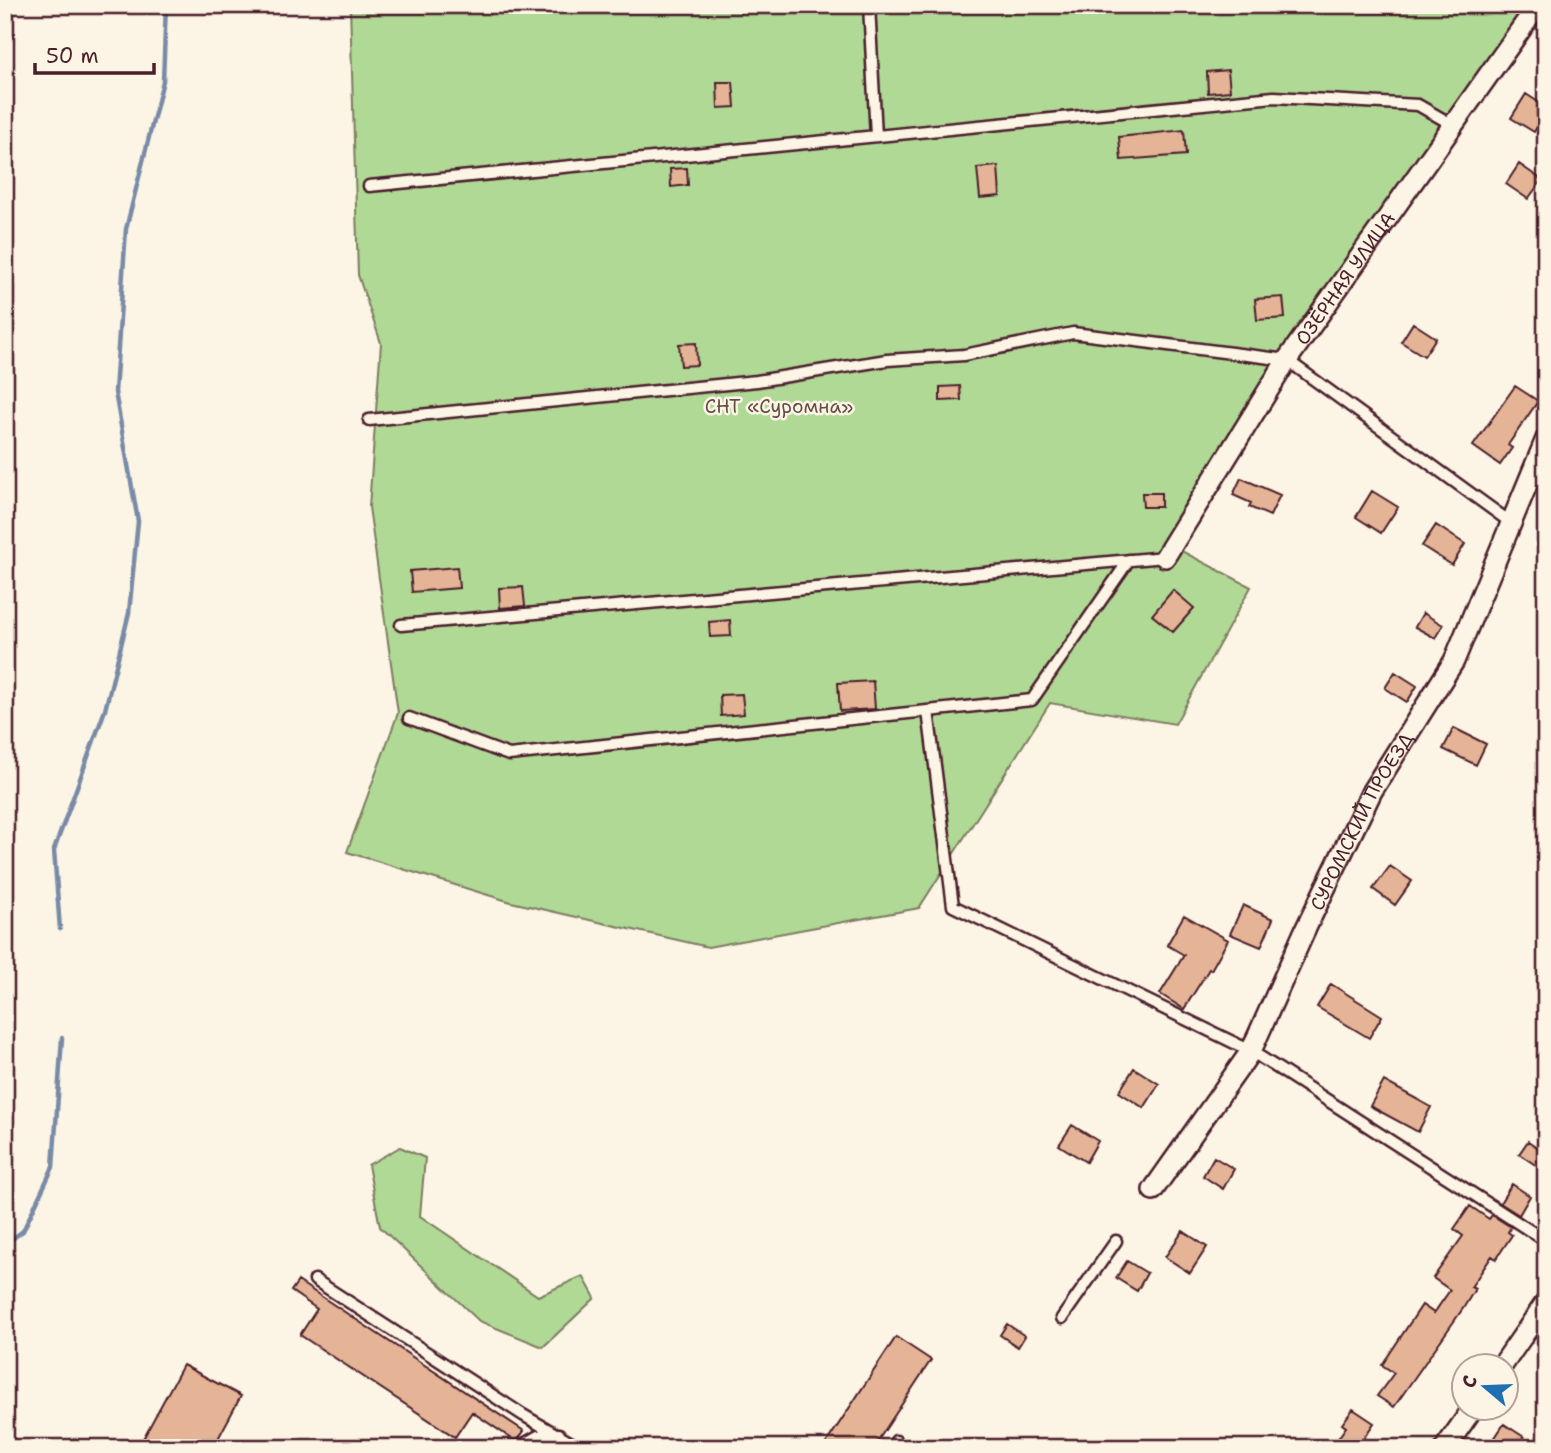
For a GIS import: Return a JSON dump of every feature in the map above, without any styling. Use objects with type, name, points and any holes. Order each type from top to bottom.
[{"type":"street","name":"ОЗЁРНАЯ УЛИЦА","points":[[1165,557],[1287,360],[1538,5]]},
{"type":"street","name":"СУРОМСКИЙ ПРОЕЗД","points":[[1153,1190],[1251,1051],[1372,791],[1454,660],[1546,439]]},
{"type":"street","points":[[1512,1352],[1546,1302]]},
{"type":"street","points":[[1445,1448],[1463,1422]]},
{"type":"lane","points":[[869,5],[876,136]]},
{"type":"lane","points":[[369,186],[1274,97],[1418,105],[1453,125]]},
{"type":"lane","points":[[369,420],[757,381],[887,360],[964,355],[1073,333],[1287,360],[1510,522]]},
{"type":"lane","points":[[401,625],[1165,557]]},
{"type":"lane","points":[[410,718],[509,755],[1032,700],[1129,560]]},
{"type":"lane","points":[[928,711],[953,906],[1251,1051],[1546,1241]]},
{"type":"lane","points":[[1062,1318],[1116,1241]]},
{"type":"lane","points":[[315,1280],[523,1415],[580,1448]]},
{"type":"lane","points":[[517,1448],[538,1436],[558,1434]]},
{"type":"green space","name":"СНТ «Суромна»","points":[[350,5],[1527,5],[1164,542],[1251,587],[1175,724],[1050,703],[919,908],[708,947],[511,902],[347,852],[398,713],[369,507],[381,343],[358,275]]},
{"type":"green space","points":[[400,1147],[425,1158],[420,1216],[538,1296],[583,1276],[595,1298],[543,1347],[479,1321],[380,1227],[368,1165]]},
{"type":"building","points":[[1228,70],[1230,91],[1208,93],[1207,72]]},
{"type":"building","points":[[717,82],[733,82],[735,107],[718,108]]},
{"type":"building","points":[[1526,94],[1546,107],[1546,113],[1534,132],[1511,118]]},
{"type":"building","points":[[1184,130],[1186,155],[1121,160],[1119,137]]},
{"type":"building","points":[[1519,164],[1542,180],[1528,199],[1506,184]]},
{"type":"building","points":[[998,166],[1000,196],[980,198],[977,168]]},
{"type":"building","points":[[687,168],[688,185],[671,187],[670,169]]},
{"type":"building","points":[[1283,297],[1285,318],[1257,320],[1255,299]]},
{"type":"building","points":[[1413,323],[1436,338],[1424,356],[1401,342]]},
{"type":"building","points":[[696,343],[697,365],[681,366],[679,344]]},
{"type":"building","points":[[960,386],[961,400],[940,401],[940,387]]},
{"type":"building","points":[[1515,386],[1538,401],[1508,445],[1512,448],[1500,465],[1473,446]]},
{"type":"building","points":[[1241,478],[1280,495],[1270,516],[1249,507],[1251,503],[1233,495]]},
{"type":"building","points":[[1372,491],[1398,507],[1381,533],[1356,517]]},
{"type":"building","points":[[1142,493],[1161,493],[1161,507],[1143,507]]},
{"type":"building","points":[[1436,525],[1465,544],[1452,565],[1422,546]]},
{"type":"building","points":[[457,567],[459,588],[412,592],[410,571]]},
{"type":"building","points":[[523,587],[525,606],[500,608],[499,588]]},
{"type":"building","points":[[1173,590],[1194,608],[1173,632],[1152,615]]},
{"type":"building","points":[[1423,613],[1443,625],[1435,638],[1415,627]]},
{"type":"building","points":[[730,620],[731,636],[710,637],[709,622]]},
{"type":"building","points":[[1395,672],[1417,686],[1407,702],[1385,688]]},
{"type":"building","points":[[873,681],[875,709],[840,711],[838,683]]},
{"type":"building","points":[[742,694],[744,714],[721,716],[720,695]]},
{"type":"building","points":[[1454,728],[1486,744],[1476,765],[1443,749]]},
{"type":"building","points":[[1390,866],[1412,881],[1395,905],[1373,889]]},
{"type":"building","points":[[1243,905],[1273,919],[1261,947],[1230,934]]},
{"type":"building","points":[[1184,915],[1228,940],[1184,1009],[1160,994],[1184,955],[1167,945]]},
{"type":"building","points":[[1331,984],[1382,1016],[1369,1038],[1317,1007]]},
{"type":"building","points":[[1134,1068],[1159,1084],[1144,1108],[1119,1092]]},
{"type":"building","points":[[1384,1081],[1431,1107],[1418,1132],[1370,1106]]},
{"type":"building","points":[[1072,1125],[1098,1141],[1086,1162],[1059,1145]]},
{"type":"building","points":[[1528,1141],[1546,1153],[1546,1172],[1519,1154]]},
{"type":"building","points":[[1214,1157],[1234,1169],[1223,1189],[1203,1176]]},
{"type":"building","points":[[1512,1184],[1530,1196],[1519,1215],[1500,1203]]},
{"type":"building","points":[[1470,1206],[1489,1219],[1492,1215],[1511,1227],[1508,1232],[1512,1235],[1496,1259],[1492,1256],[1471,1287],[1475,1289],[1464,1307],[1394,1407],[1377,1396],[1394,1373],[1382,1365],[1422,1305],[1434,1313],[1450,1290],[1433,1278],[1463,1236],[1454,1229]]},
{"type":"building","points":[[1183,1231],[1207,1247],[1190,1273],[1165,1257]]},
{"type":"building","points":[[1127,1261],[1147,1273],[1137,1291],[1116,1278]]},
{"type":"building","points":[[298,1281],[524,1431],[515,1441],[472,1412],[455,1437],[300,1335],[317,1309],[291,1291]]},
{"type":"building","points":[[1007,1324],[1025,1336],[1018,1347],[1000,1335]]},
{"type":"building","points":[[896,1337],[931,1360],[873,1448],[823,1448]]},
{"type":"building","points":[[183,1365],[241,1396],[213,1448],[138,1448]]},
{"type":"building","points":[[1353,1409],[1374,1423],[1357,1448],[1331,1448],[1346,1427],[1342,1424]]},
{"type":"building","points":[[1504,1424],[1524,1437],[1517,1448],[1501,1448],[1492,1442]]},
{"type":"waterway","points":[[60,929],[54,850],[105,710],[129,613],[138,521],[115,392],[126,229],[163,81],[166,5]]},
{"type":"waterway","points":[[5,1244],[23,1231],[53,1167],[62,1038]]}]
